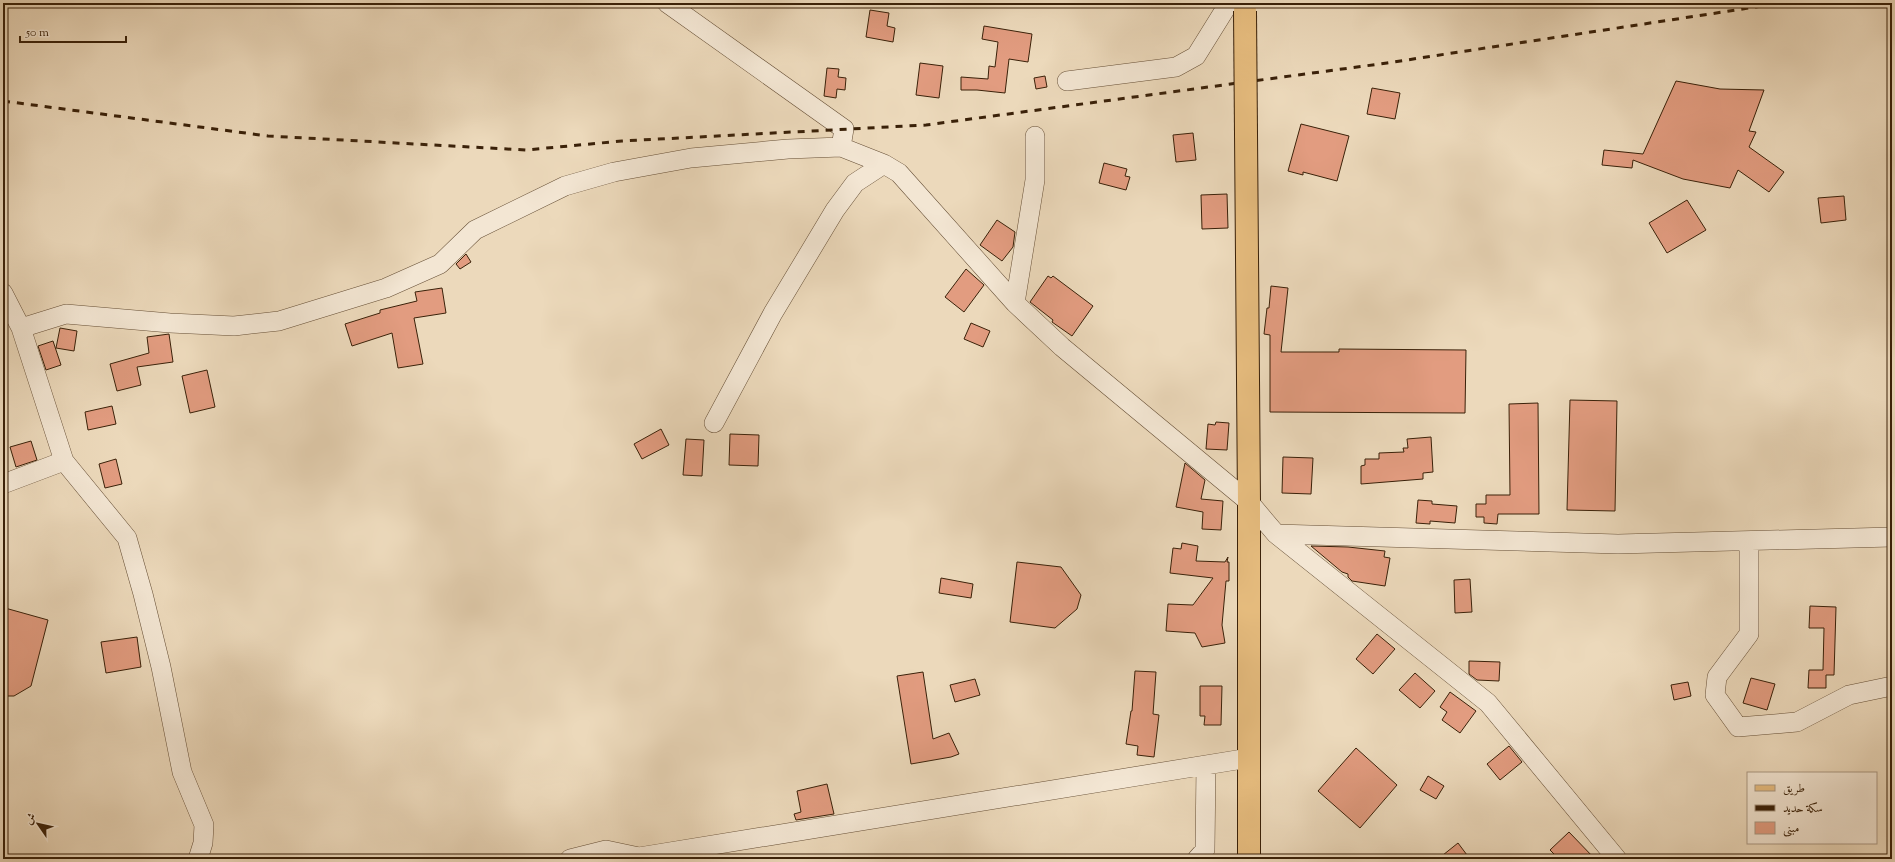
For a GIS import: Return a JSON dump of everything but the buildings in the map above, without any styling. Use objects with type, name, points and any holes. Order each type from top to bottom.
[{"type":"main road","points":[[1240,6],[1246,134],[1249,502],[1249,859]]},
{"type":"street","points":[[666,3],[844,129],[841,147]]},
{"type":"street","points":[[1067,81],[1176,67],[1196,56],[1240,6]]},
{"type":"street","points":[[1015,303],[1035,180],[1035,136]]},
{"type":"street","points":[[21,328],[66,314],[170,323],[234,326],[279,321],[386,288],[440,264],[475,230],[565,186],[614,172],[691,158],[841,147],[884,164],[899,173],[1015,303],[1062,347],[1249,502],[1276,534],[1488,703],[1617,859]]},
{"type":"street","points":[[714,423],[773,313],[835,210],[855,183],[884,164]]},
{"type":"street","points":[[3,293],[21,328],[64,461],[127,538],[144,594],[160,660],[182,772],[204,825],[203,843],[198,859]]},
{"type":"street","points":[[3,484],[64,461]]},
{"type":"street","points":[[1276,534],[1618,544],[1892,537]]},
{"type":"street","points":[[1749,541],[1749,634],[1717,677],[1715,695],[1738,727],[1797,722],[1849,695],[1892,686]]},
{"type":"street","points":[[570,859],[606,850],[640,857],[1249,758]]},
{"type":"street","points":[[1197,859],[1205,850],[1206,765]]},
{"type":"railway","points":[[3,101],[268,136],[526,150],[622,141],[926,125],[1387,63],[1782,3]]}]
